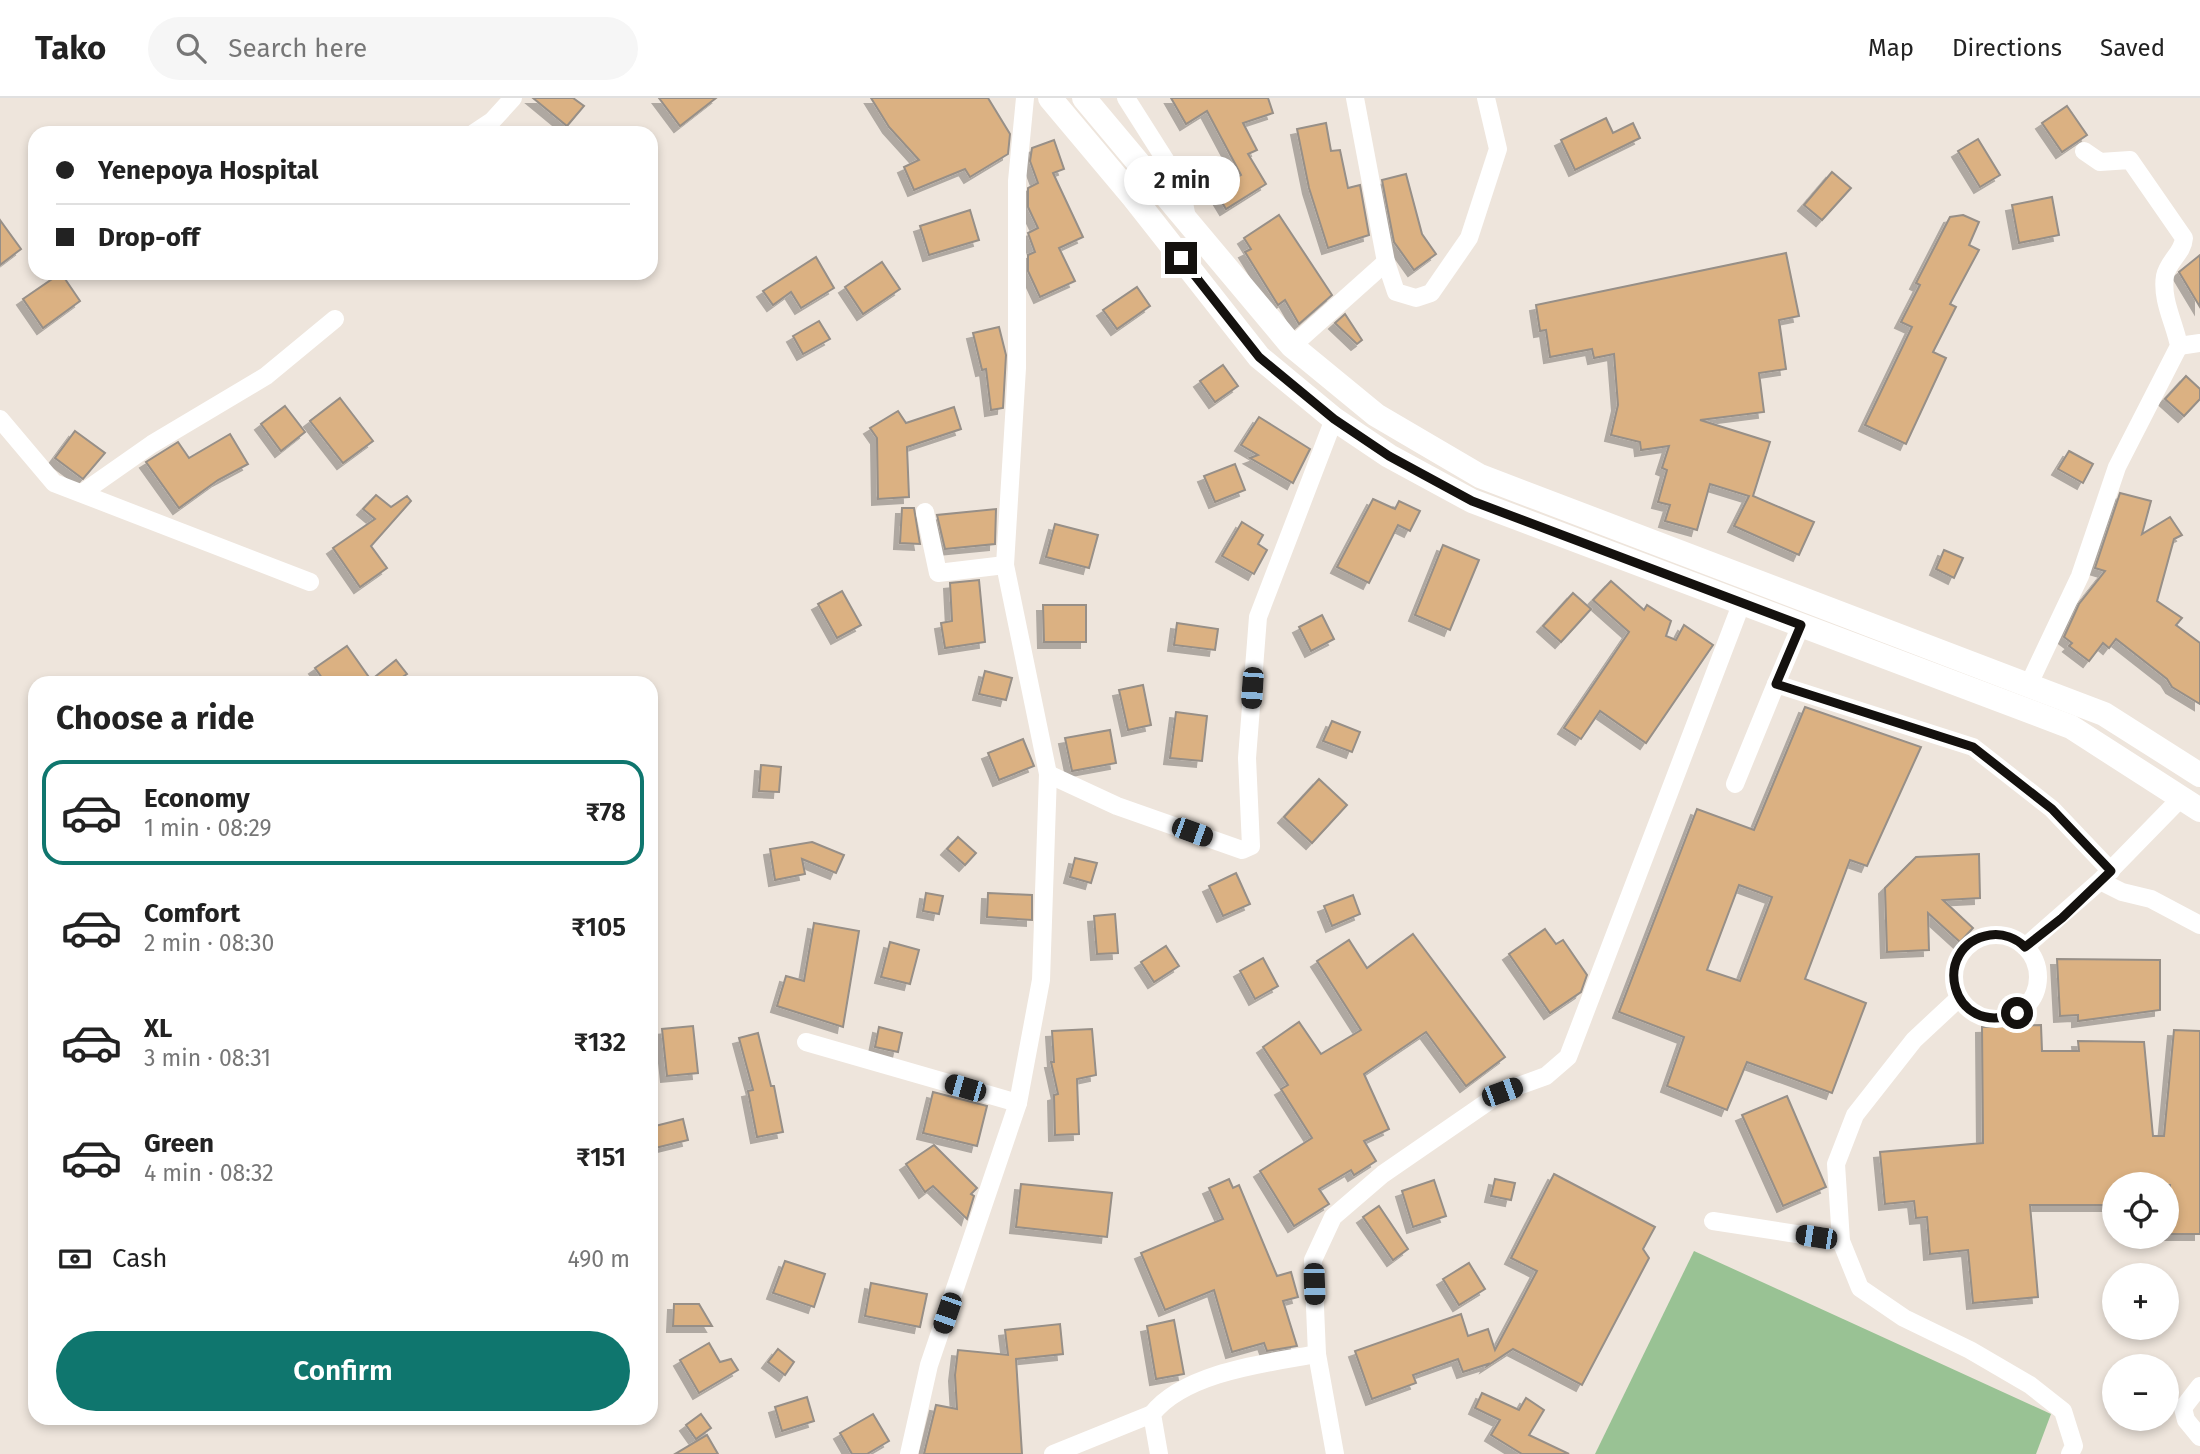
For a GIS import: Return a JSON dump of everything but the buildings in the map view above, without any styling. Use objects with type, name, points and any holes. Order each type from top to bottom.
[{"type":"main road","points":[[1050,98],[1134,198],[1259,357],[1334,419],[1389,456],[1472,501],[2071,727],[2190,804]]},
{"type":"main road","points":[[1084,98],[1292,346],[1376,415],[1480,476],[2104,714],[2200,775]]},
{"type":"main road","points":[[1924,672],[1935,648]]},
{"type":"street","points":[[484,126],[513,98]]},
{"type":"street","points":[[909,1454],[929,1365],[1018,1103],[1041,980],[1048,774],[1005,565],[1017,368],[1017,181],[1025,98]]},
{"type":"street","points":[[1126,98],[1180,183],[1188,221]]},
{"type":"street","points":[[1355,98],[1386,262],[1396,292],[1416,298],[1431,293],[1469,238],[1498,149],[1486,98]]},
{"type":"street","points":[[2029,684],[2080,576],[2117,467],[2179,346],[2168,311],[2165,275],[2183,248],[2184,238],[2130,160],[2100,162],[2084,151]]},
{"type":"street","points":[[1292,346],[1386,262]]},
{"type":"street","points":[[82,493],[152,444],[266,376],[335,319]]},
{"type":"street","points":[[2179,346],[2200,343]]},
{"type":"street","points":[[0,419],[54,482],[310,582]]},
{"type":"street","points":[[1048,774],[1117,806],[1242,850],[1251,846],[1247,758],[1258,617],[1334,419]]},
{"type":"street","points":[[926,512],[938,573],[1005,565]]},
{"type":"street","points":[[1335,1454],[1317,1354],[1313,1260],[1333,1217],[1382,1174],[1502,1092],[1546,1076],[1568,1057],[1742,602]]},
{"type":"street","points":[[1735,784],[1801,625]]},
{"type":"street","points":[[1776,684],[1973,747],[2052,809],[2122,892],[2151,899],[2200,925]]},
{"type":"street","points":[[2025,947],[2190,804]]},
{"type":"street","points":[[1993,934],[2007,936],[2025,947],[2037,966],[2038,981],[2028,1005],[2005,1018],[1979,1016],[1959,998],[1954,972],[1957,958],[1966,947],[1979,938],[1993,934]]},
{"type":"street","points":[[1959,998],[1914,1040],[1855,1115],[1836,1164],[1842,1241],[1860,1288],[1904,1318],[1970,1350],[2031,1385],[2063,1411],[2074,1446],[2070,1454]]},
{"type":"street","points":[[806,1042],[1018,1103]]},
{"type":"street","points":[[1713,1221],[1842,1241]]},
{"type":"street","points":[[1053,1454],[1152,1414],[1178,1391],[1221,1374],[1317,1354]]},
{"type":"street","points":[[2200,1386],[2183,1408],[2186,1420],[2200,1437]]},
{"type":"street","points":[[1152,1414],[1159,1454]]},
{"type":"green space","points":[[1694,1251],[2051,1414],[2036,1454],[1595,1454]]},
{"type":"route","points":[[1181,258],[1259,357],[1303,396],[1389,456],[1472,501],[1801,625],[1776,684],[1973,747],[2052,809],[2111,871],[2062,918],[2025,947],[2021,942],[2007,936],[1993,934],[1979,938],[1957,958],[1954,972],[1954,986],[1968,1009],[1979,1016],[1992,1019],[2017,1013]]}]
